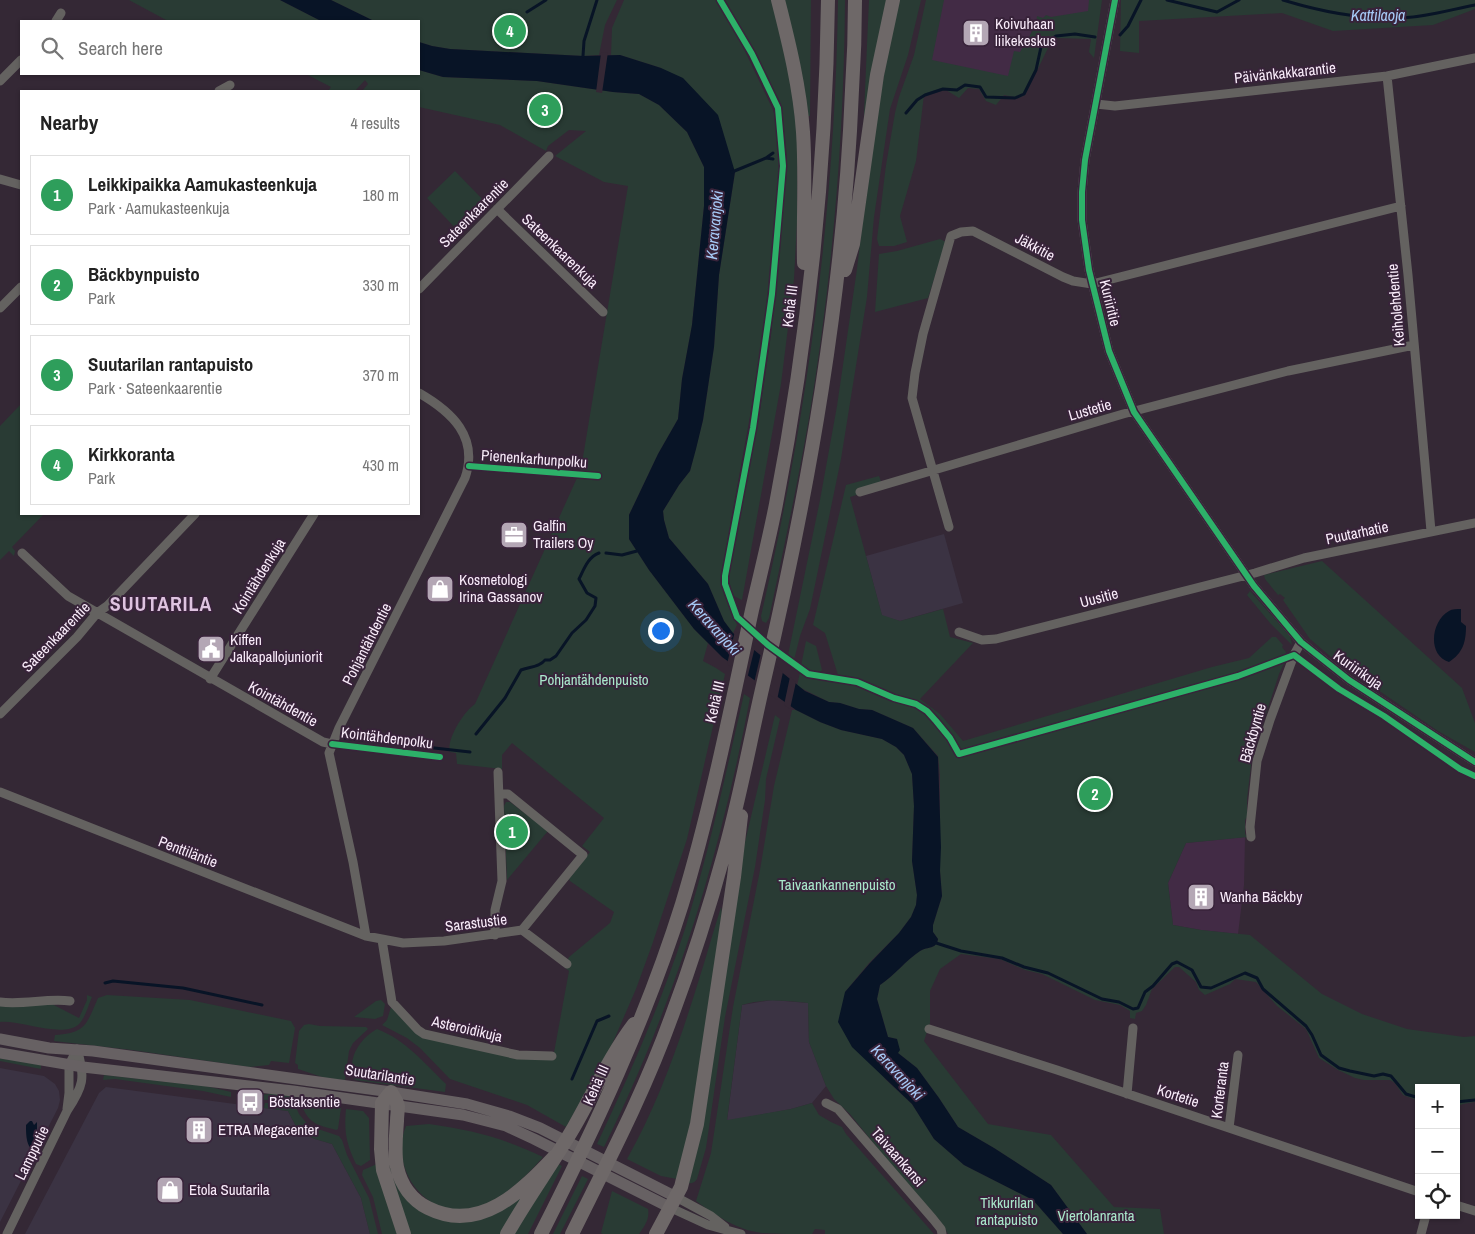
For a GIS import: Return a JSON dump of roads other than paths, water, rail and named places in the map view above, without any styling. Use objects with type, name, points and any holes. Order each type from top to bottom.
[{"type":"highway","points":[[778,0],[798,87],[803,131],[805,185],[803,233],[806,316]]},
{"type":"highway","name":"Kehä III","points":[[541,1234],[602,1110],[645,1010],[682,903],[699,845],[733,699],[776,504],[806,316],[823,133],[828,0]]},
{"type":"highway","points":[[572,1234],[640,1095],[671,1020],[696,948],[724,853],[748,756],[816,432],[836,300],[849,167],[855,0]]},
{"type":"highway","points":[[836,300],[853,244],[877,75],[893,0]]},
{"type":"highway","points":[[656,1234],[685,1175],[697,1124],[734,877],[748,756]]},
{"type":"highway","points":[[508,1234],[573,1128],[619,1044],[645,1010]]},
{"type":"highway","points":[[404,1234],[383,1170],[381,1149],[382,1103],[391,1092],[398,1105],[396,1155],[397,1167],[402,1182],[422,1205],[441,1214],[459,1217],[472,1216],[501,1204],[533,1180],[555,1156]]},
{"type":"main road","name":"Suutarilantie","points":[[0,1039],[49,1048],[77,1049],[467,1104],[509,1116],[540,1128],[652,1184],[673,1202]]},
{"type":"main road","name":"Suutarilantie","points":[[0,1053],[83,1067],[398,1105],[463,1115],[506,1126],[534,1138],[646,1195],[673,1202]]},
{"type":"street","name":"Kuriiritie","points":[[1114,0],[1085,160],[1082,192],[1084,237],[1092,284],[1109,352],[1134,412],[1246,575]]},
{"type":"street","name":"Päivänkakkarantie","points":[[1096,104],[1115,106],[1387,76],[1475,58]]},
{"type":"street","points":[[0,81],[20,61]]},
{"type":"street","name":"Keiholehdentie","points":[[1387,76],[1401,206],[1430,531]]},
{"type":"street","points":[[220,90],[230,84]]},
{"type":"street","name":"Sateenkaarentie","points":[[420,288],[549,156]]},
{"type":"street","points":[[0,179],[20,185]]},
{"type":"street","name":"Jäkkitie","points":[[949,527],[912,398],[912,386],[928,316],[952,236],[961,232],[973,231],[1068,279],[1092,284],[1401,206]]},
{"type":"street","name":"Sateenkaarenkuja","points":[[497,210],[603,312]]},
{"type":"street","points":[[0,308],[20,287]]},
{"type":"street","name":"Lustetie","points":[[860,492],[1134,412],[1288,370],[1414,345]]},
{"type":"street","name":"Pohjantähdentie","points":[[366,936],[351,853],[329,753],[465,478],[469,466],[469,450],[453,417],[442,407],[420,394]]},
{"type":"street","name":"Sateenkaarentie","points":[[0,714],[77,637],[97,613],[108,606],[194,515]]},
{"type":"street","name":"Kointähdenkuja","points":[[210,679],[313,515]]},
{"type":"street","name":"Puutarhatie","points":[[1246,575],[1304,558],[1475,523]]},
{"type":"street","name":"Kointähdentie","points":[[22,553],[68,596],[210,679],[323,742],[332,744]]},
{"type":"street","name":"Uusitie","points":[[959,632],[982,640],[996,639],[1246,575]]},
{"type":"street","name":"Kuriirikuja","points":[[1246,575],[1300,642],[1349,680],[1475,762]]},
{"type":"street","name":"Bäckbyntie","points":[[1251,837],[1250,827],[1257,761],[1273,711],[1300,642]]},
{"type":"street","points":[[495,935],[495,910],[502,881],[498,772]]},
{"type":"street","name":"Penttiläntie","points":[[0,792],[366,936]]},
{"type":"street","name":"Sarastustie","points":[[366,936],[403,943],[444,941],[522,930],[583,855],[508,794],[499,794]]},
{"type":"street","points":[[522,930],[567,964]]},
{"type":"street","name":"Asteroidikuja","points":[[382,940],[392,1002],[424,1034],[518,1055],[552,1056]]},
{"type":"street","points":[[0,1002],[19,1003],[56,1000],[70,1002]]},
{"type":"street","points":[[1127,1094],[1132,1028]]},
{"type":"street","name":"Kortetie","points":[[929,1029],[1415,1191]]},
{"type":"street","name":"Lampputie","points":[[67,1111],[69,1065],[77,1049]]},
{"type":"street","name":"Lampputie","points":[[7,1234],[67,1111],[80,1092],[83,1067],[77,1049]]},
{"type":"street","name":"Korteranta","points":[[1229,1128],[1238,1055]]},
{"type":"street","name":"Taivaankansi","points":[[826,1103],[838,1109],[933,1219],[941,1229],[942,1234]]},
{"type":"street","name":"Suutarilantie","points":[[673,1202],[708,1225],[741,1234]]},
{"type":"street","name":"Suutarilantie","points":[[673,1202],[711,1216],[728,1229]]},
{"type":"street","points":[[1460,1206],[1475,1211]]},
{"type":"street","points":[[1420,1234],[1425,1219]]},
{"type":"water","points":[[280,0],[331,0],[372,20],[319,20]]},
{"type":"water","name":"Keravanjoki","points":[[420,42],[450,49],[583,56],[620,55],[661,68],[683,78],[718,115],[735,172],[719,275],[714,347],[703,420],[690,471],[663,511],[669,538],[708,584],[724,621],[733,633],[805,691],[829,702],[872,710],[913,728],[938,757],[942,896],[933,925],[933,932],[938,939],[935,945],[923,949],[880,985],[877,999],[888,1037],[897,1039],[900,1050],[898,1053],[917,1068],[958,1127],[1051,1185],[1087,1234],[1063,1234],[1033,1200],[964,1165],[934,1139],[912,1104],[852,1047],[838,1022],[845,992],[899,933],[911,917],[916,905],[917,895],[912,861],[914,806],[912,774],[904,755],[896,747],[882,739],[841,730],[796,710],[722,657],[694,629],[649,570],[629,539],[629,515],[658,454],[678,419],[682,379],[692,325],[704,206],[704,167],[687,132],[659,105],[639,94],[537,81],[443,77],[420,70]]},
{"type":"water","points":[[1461,609],[1461,622],[1466,626],[1464,642],[1458,655],[1449,662],[1437,652],[1434,638],[1435,630],[1438,622],[1450,610]]},
{"type":"water","points":[[30,1121],[34,1125],[37,1122],[37,1139],[35,1147],[31,1149],[27,1141],[26,1131],[26,1125]]},
{"type":"waterway","points":[[527,12],[546,0]]},
{"type":"waterway","points":[[583,56],[584,41],[597,0]]},
{"type":"waterway","name":"Kattilaoja","points":[[1120,35],[1128,26],[1141,0]]},
{"type":"waterway","name":"Kattilaoja","points":[[1167,0],[1217,12],[1239,0]]},
{"type":"waterway","name":"Kattilaoja","points":[[1283,0],[1338,14],[1381,18],[1416,17],[1475,5]]},
{"type":"waterway","name":"Kattilaoja","points":[[906,113],[917,100],[925,95],[943,89],[957,90],[965,85],[980,87],[986,97],[1015,98],[1024,94],[1036,70],[1041,47],[1056,36],[1075,34],[1095,37]]},
{"type":"waterway","name":"Kattilaoja","points":[[766,158],[773,153]]},
{"type":"waterway","name":"Kattilaoja","points":[[732,172],[766,158],[773,159]]},
{"type":"waterway","points":[[606,553],[622,555],[637,551]]},
{"type":"waterway","points":[[476,734],[505,698],[521,670],[556,656],[572,633],[586,620],[595,606],[596,598],[587,593],[579,579],[589,560],[599,553]]},
{"type":"waterway","points":[[345,738],[470,752]]},
{"type":"waterway","points":[[933,942],[961,951],[1002,958],[1024,967],[1048,973],[1102,999],[1119,1002],[1133,1009],[1138,1008],[1145,992],[1153,986],[1172,964],[1177,962],[1192,970],[1201,987],[1211,988],[1245,973],[1257,978],[1263,989],[1306,1026],[1321,1055],[1339,1068],[1374,1076],[1383,1074],[1391,1076],[1406,1094],[1415,1097]]},
{"type":"waterway","points":[[105,983],[113,981],[183,988],[262,1005]]},
{"type":"waterway","points":[[572,1079],[597,1021],[609,1016]]},
{"type":"waterway","points":[[1460,1102],[1475,1100]]},
{"type":"place","name":"Kirkkoranta","points":[[510,31]]},
{"type":"place","name":"Koivuhaan liikekeskus","points":[[976,33]]},
{"type":"place","name":"Suutarilan rantapuisto","points":[[545,110]]},
{"type":"place","name":"Galfin Trailers Oy","points":[[514,535]]},
{"type":"place","name":"Kosmetologi Irina Gassanov","points":[[440,589]]},
{"type":"place","name":"Kiffen Jalkapallojuniorit","points":[[211,649]]},
{"type":"place","name":"Bäckbynpuisto","points":[[1095,794]]},
{"type":"place","name":"Leikkipaikka Aamukasteenkuja","points":[[512,832]]},
{"type":"place","name":"Wanha Bäckby","points":[[1201,897]]},
{"type":"place","name":"Böstaksentie","points":[[250,1102]]},
{"type":"place","name":"ETRA Megacenter","points":[[199,1130]]},
{"type":"place","name":"Etola Suutarila","points":[[170,1190]]},
{"type":"district","name":"SUUTARILA","points":[[161,604]]},
{"type":"park label","name":"Pohjantähdenpuisto","points":[[594,680]]},
{"type":"park label","name":"Taivaankannenpuisto","points":[[837,885]]},
{"type":"park label","name":"Tikkurilan rantapuisto","points":[[1007,1212]]},
{"type":"park label","name":"Viertolanranta","points":[[1096,1216]]}]
